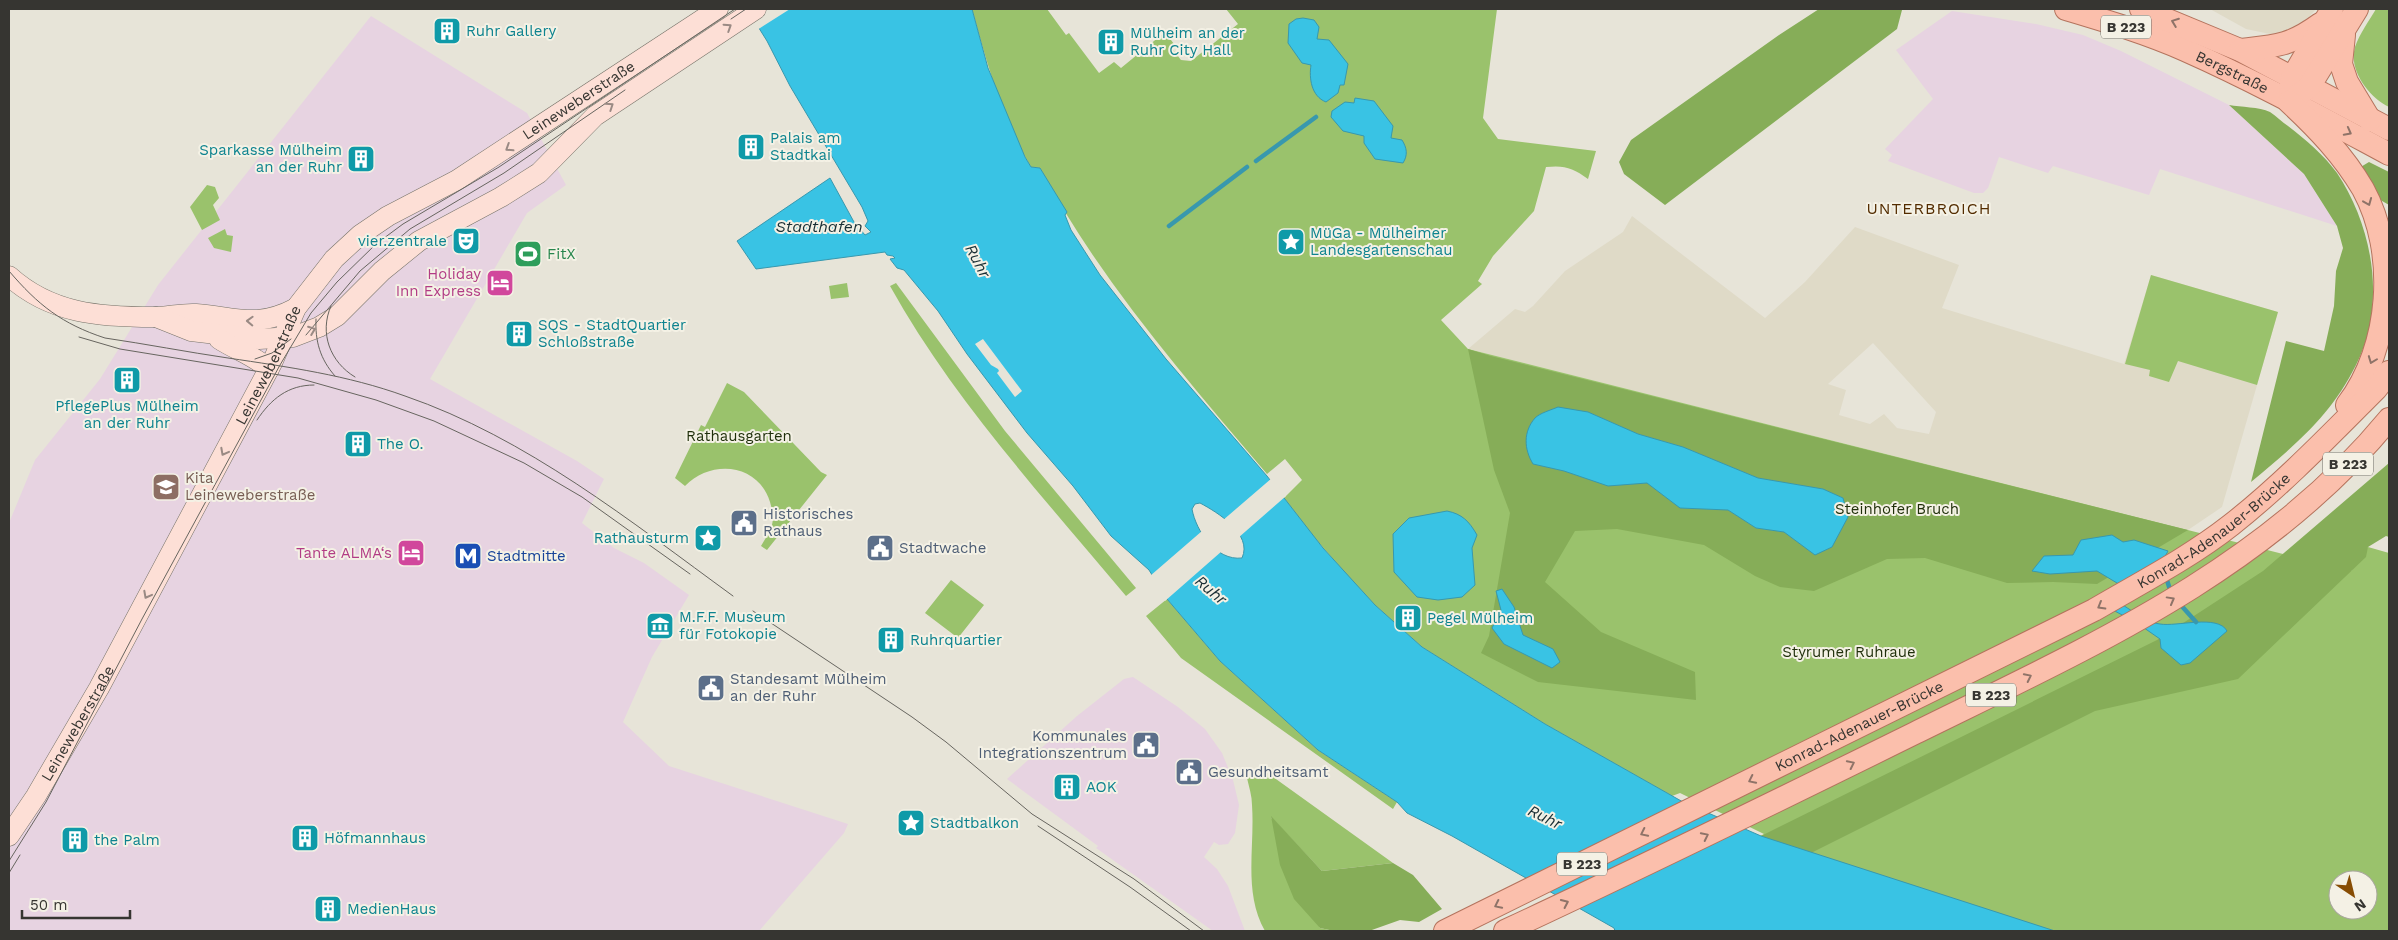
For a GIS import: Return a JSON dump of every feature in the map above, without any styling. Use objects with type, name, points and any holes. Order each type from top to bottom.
[{"type":"main road","name":"Leineweberstraße","points":[[9,836],[36,796],[99,688],[268,369],[284,338],[296,308],[334,259],[360,235],[388,216],[457,180],[718,9]]},
{"type":"main road","name":"Leineweberstraße","points":[[156,317],[191,331],[258,339],[284,338],[316,329],[337,316],[382,271],[419,241],[501,197],[539,173],[595,116],[756,9]]},
{"type":"main road","name":"Bergstraße","points":[[2066,9],[2120,25],[2184,49],[2260,85],[2389,154]]},
{"type":"main road","name":"Bergstraße","points":[[2141,9],[2240,50],[2380,125]]},
{"type":"main road","points":[[2240,50],[2277,46],[2296,41],[2357,9]]},
{"type":"main road","points":[[2289,102],[2334,20]]},
{"type":"main road","points":[[2334,20],[2346,82],[2380,125]]},
{"type":"main road","name":"B 223","points":[[2289,102],[2318,128],[2364,190],[2377,224],[2386,283],[2383,325],[2372,361],[2356,393],[2309,456]]},
{"type":"main road","points":[[9,276],[24,289],[61,308],[108,316],[156,317],[194,314],[258,321],[280,317],[296,308]]},
{"type":"main road","points":[[211,333],[232,347],[244,351],[268,369]]},
{"type":"main road","name":"Konrad-Adenauer-Brücke","points":[[1445,931],[2094,610],[2192,551],[2229,526],[2272,491],[2309,456],[2376,389],[2389,372]]},
{"type":"main road","name":"Konrad-Adenauer-Brücke","points":[[1505,931],[1670,854],[2072,656],[2184,593],[2239,558],[2305,506],[2339,474],[2389,419]]},
{"type":"shaded area","points":[[2210,9],[2316,9],[2302,25],[2286,33],[2270,34],[2246,29]]},
{"type":"shaded area","points":[[1952,11],[2036,24],[2083,35],[2121,51],[2229,105],[2304,174],[2337,226],[2160,169],[2149,195],[2053,166],[2048,173],[1999,157],[1988,188],[1983,193],[1974,193],[1888,161],[1892,155],[1885,149],[1933,99],[1896,50]]},
{"type":"shaded area","points":[[371,16],[527,113],[566,185],[527,213],[430,379],[577,461],[604,479],[582,523],[614,548],[644,563],[689,595],[652,657],[623,722],[669,766],[848,824],[844,833],[759,931],[9,931],[9,523],[35,460],[100,379],[158,285]]},
{"type":"shaded area","points":[[1632,216],[1765,318],[1805,282],[1855,227],[1959,265],[1942,308],[2124,364],[2151,275],[2278,312],[2222,507],[2188,530],[1468,349],[1515,309],[1525,312],[1533,306],[1565,271],[1623,232]],"holes":[[[1873,343],[1936,412],[1929,434],[1897,428],[1884,414],[1870,424],[1839,415],[1846,390],[1828,384]]]},
{"type":"shaded area","points":[[1133,677],[1178,707],[1205,729],[1222,753],[1233,780],[1239,805],[1235,833],[1228,844],[1219,845],[1214,842],[1204,857],[1217,869],[1228,886],[1245,931],[1213,931],[1096,848],[1098,846],[1007,779],[1077,716],[1124,679]]},
{"type":"green space","name":"Styrumer Ruhraue","points":[[972,9],[1047,9],[1066,35],[1069,33],[1099,73],[1114,62],[1121,68],[1165,32],[1174,44],[1170,46],[1181,60],[1191,61],[1238,24],[1226,9],[1497,9],[1483,118],[1498,139],[1596,151],[1588,179],[1568,168],[1558,166],[1546,167],[1534,211],[1493,256],[1478,281],[1482,284],[1441,320],[1468,349],[2351,571],[2368,547],[2389,553],[2389,931],[1814,931],[1677,880],[1764,834],[1680,793],[1672,796],[1545,724],[1422,647],[1375,605],[1313,536],[1284,498],[1302,480],[1285,459],[1267,474],[1145,327],[1117,289],[1089,250],[1040,168],[1031,167],[1012,130],[990,70]]},
{"type":"green space","points":[[1819,9],[1902,10],[1897,29],[1665,205],[1624,174],[1619,162],[1631,140],[1779,35]]},
{"type":"green space","points":[[2376,9],[2389,9],[2389,107],[2374,97],[2368,90],[2357,73],[2355,65],[2355,47]]},
{"type":"green space","points":[[2229,105],[2270,112],[2308,142],[2326,160],[2337,173],[2360,217],[2372,267],[2371,317],[2366,342],[2346,383],[2335,400],[2310,429],[2251,482],[2286,341],[2324,351],[2334,306],[2336,271],[2343,248],[2337,226],[2304,174]]},
{"type":"green space","points":[[2369,162],[2389,172],[2389,205],[2377,198],[2359,168]]},
{"type":"green space","points":[[207,185],[215,187],[219,198],[213,205],[220,220],[202,230],[190,207]]},
{"type":"green space","points":[[225,229],[227,235],[233,236],[231,252],[214,248],[208,238]]},
{"type":"green space","points":[[2151,275],[2278,312],[2257,385],[2178,361],[2169,382],[2149,376],[2150,370],[2125,364]]},
{"type":"green space","points":[[847,283],[849,297],[831,299],[829,286]]},
{"type":"green space","points":[[896,283],[1005,431],[1136,588],[1126,596],[970,407],[942,368],[890,286]]},
{"type":"green space","name":"Steinhofer Bruch","points":[[1468,349],[2188,530],[2097,584],[2053,582],[2007,583],[1925,558],[1887,559],[1814,591],[1780,587],[1755,576],[1704,545],[1617,529],[1575,531],[1545,582],[1601,632],[1695,672],[1696,700],[1538,682],[1481,653],[1489,636],[1510,513],[1494,470]],"holes":[[[1588,412],[1638,434],[1683,447],[1758,478],[1823,489],[1843,498],[1815,555],[1784,532],[1756,528],[1728,510],[1680,508],[1647,483],[1564,471],[1533,464]]]},
{"type":"green space","name":"Rathausgarten","points":[[727,383],[744,392],[821,472],[827,475],[767,550],[761,546],[772,525],[772,510],[764,489],[755,479],[733,469],[720,469],[708,472],[696,477],[685,486],[675,478],[701,425],[705,427]]},
{"type":"green space","points":[[2389,463],[2389,537],[2386,536],[2368,547],[2366,557],[2238,679],[2095,711],[1811,853],[1761,836],[2157,640],[2263,571]]},
{"type":"green space","points":[[951,580],[984,605],[958,638],[925,613]]},
{"type":"green space","points":[[1167,599],[1220,661],[1318,750],[1397,802],[1393,809],[1181,658],[1146,616]]},
{"type":"green space","points":[[1266,772],[1393,863],[1322,871],[1271,817],[1320,928],[1334,931],[1265,931],[1258,916],[1252,885],[1253,821],[1252,802],[1247,778]]},
{"type":"green space","points":[[1271,816],[1322,871],[1393,863],[1413,875],[1442,909],[1419,922],[1400,920],[1369,931],[1334,931],[1320,928],[1294,899],[1280,865]]},
{"type":"water","points":[[747,9],[972,9],[988,68],[1025,157],[1031,167],[1040,168],[1067,212],[1065,215],[1071,230],[1100,275],[1166,359],[1267,476],[1323,548],[1375,605],[1422,647],[1545,724],[1683,802],[1761,836],[2055,931],[1615,931],[1614,928],[1452,836],[1407,813],[1397,802],[1318,750],[1220,661],[1167,599],[1149,570],[1111,536],[1073,486],[1027,433],[967,354],[938,311],[904,270],[897,268],[890,259],[895,258],[893,256],[887,255],[885,252],[756,269],[737,241],[830,178],[854,222],[865,235],[871,232],[865,226],[868,221],[862,207],[790,86],[767,41]],"holes":[[[1200,503],[1224,518],[1238,532],[1244,549],[1242,558],[1224,555],[1216,550],[1203,535],[1194,518],[1192,509],[1195,504]]]},
{"type":"water","points":[[1296,19],[1314,20],[1319,27],[1317,39],[1329,40],[1348,64],[1344,85],[1340,85],[1338,93],[1326,102],[1317,96],[1314,91],[1310,75],[1311,65],[1302,63],[1288,43],[1289,24]]},
{"type":"water","points":[[1355,98],[1374,101],[1393,126],[1391,138],[1402,140],[1406,149],[1406,157],[1403,163],[1375,159],[1364,143],[1364,136],[1343,131],[1331,117],[1332,111],[1345,102],[1354,103]]},
{"type":"water","points":[[1558,407],[1588,412],[1638,434],[1683,447],[1758,478],[1823,489],[1843,498],[1848,517],[1832,547],[1815,555],[1784,532],[1756,528],[1728,510],[1680,508],[1647,483],[1608,486],[1564,471],[1533,464],[1526,441],[1528,429],[1537,416]]},
{"type":"water","points":[[1447,511],[1465,519],[1477,535],[1472,548],[1475,585],[1462,597],[1438,600],[1417,597],[1394,572],[1393,534],[1409,518]]},
{"type":"water","points":[[2112,535],[2123,542],[2134,540],[2168,551],[2161,564],[2122,586],[2097,571],[2050,574],[2032,571],[2044,556],[2073,555],[2081,540]]},
{"type":"water","points":[[1502,589],[1514,607],[1523,635],[1553,649],[1560,662],[1552,668],[1504,644],[1492,628],[1501,610],[1496,591]]},
{"type":"water","points":[[2118,602],[2155,623],[2215,623],[2227,631],[2190,663],[2181,665],[2161,648],[2160,639],[2137,623],[2100,603]]},
{"type":"pier","points":[[744,9],[790,9],[757,30]]},
{"type":"pier","points":[[983,339],[1022,391],[1015,397],[997,373],[998,369],[991,365],[975,344]]},
{"type":"pier","points":[[1272,478],[1286,496],[1238,538],[1222,521]]},
{"type":"pier","points":[[1202,531],[1222,551],[1165,601],[1150,576]]},
{"type":"waterway","points":[[1256,161],[1316,117]]},
{"type":"waterway","points":[[1169,226],[1247,167]]},
{"type":"waterway","points":[[2166,577],[2171,593]]},
{"type":"waterway","points":[[2179,603],[2196,622]]},
{"type":"tram line","points":[[9,861],[46,802],[142,619],[280,365],[311,313],[337,282],[376,244],[403,224],[499,167],[735,9]]},
{"type":"tram line","points":[[731,19],[746,9]]},
{"type":"tram line","points":[[306,335],[360,271],[410,229],[504,173],[625,90]]},
{"type":"tram line","points":[[9,271],[30,294],[63,320],[105,338],[295,368],[339,377],[405,396],[450,414],[493,434],[576,484],[733,596]]},
{"type":"tram line","points":[[331,306],[326,326],[329,346],[339,363],[355,377]]},
{"type":"tram line","points":[[316,319],[316,335],[322,356],[335,376]]},
{"type":"tram line","points":[[79,337],[120,349],[298,378],[376,400],[434,421],[524,463],[582,497],[690,574]]},
{"type":"tram line","points":[[255,359],[272,353],[291,339]]},
{"type":"tram line","points":[[257,420],[268,406],[281,395],[296,388],[314,385]]},
{"type":"tram line","points":[[753,611],[912,717],[946,742],[1032,814],[1134,879],[1204,931]]},
{"type":"tram line","points":[[1038,826],[1130,887],[1191,931]]},
{"type":"tram line","points":[[9,873],[20,855]]},
{"type":"place","name":"Ruhr Gallery","points":[[447,31]]},
{"type":"place","name":"Mülheim an der Ruhr City Hall","points":[[1111,42]]},
{"type":"place","name":"Palais am Stadtkai","points":[[751,147]]},
{"type":"place","name":"Sparkasse Mülheim an der Ruhr","points":[[361,159]]},
{"type":"place","name":"vier.zentrale","points":[[466,241]]},
{"type":"place","name":"MüGa - Mülheimer Landesgartenschau","points":[[1291,242]]},
{"type":"place","name":"FitX","points":[[528,254]]},
{"type":"place","name":"Holiday Inn Express","points":[[500,283]]},
{"type":"place","name":"SQS - StadtQuartier Schloßstraße","points":[[519,334]]},
{"type":"place","name":"PflegePlus Mülheim an der Ruhr","points":[[127,380]]},
{"type":"place","name":"The O.","points":[[358,444]]},
{"type":"place","name":"Kita Leineweberstraße","points":[[166,487]]},
{"type":"place","name":"Historisches Rathaus","points":[[744,523]]},
{"type":"place","name":"Rathausturm","points":[[708,538]]},
{"type":"place","name":"Stadtwache","points":[[880,548]]},
{"type":"place","name":"Tante ALMA‘s","points":[[411,553]]},
{"type":"place","name":"Stadtmitte","points":[[468,556]]},
{"type":"place","name":"Pegel Mülheim","points":[[1408,618]]},
{"type":"place","name":"M.F.F. Museum für Fotokopie","points":[[660,626]]},
{"type":"place","name":"Ruhrquartier","points":[[891,640]]},
{"type":"place","name":"Standesamt Mülheim an der Ruhr","points":[[711,688]]},
{"type":"place","name":"Kommunales Integrationszentrum","points":[[1146,745]]},
{"type":"place","name":"Gesundheitsamt","points":[[1189,772]]},
{"type":"place","name":"AOK","points":[[1067,787]]},
{"type":"place","name":"Stadtbalkon","points":[[911,823]]},
{"type":"place","name":"Höfmannhaus","points":[[305,838]]},
{"type":"place","name":"the Palm","points":[[75,840]]},
{"type":"place","name":"MedienHaus","points":[[328,909]]},
{"type":"district","name":"UNTERBROICH","points":[[1929,208]]},
{"type":"water label","name":"Stadthafen","points":[[819,226]]},
{"type":"water label","name":"Ruhr","points":[[978,261]]},
{"type":"water label","name":"Ruhr","points":[[1211,590]]},
{"type":"water label","name":"Ruhr","points":[[1545,817]]}]
